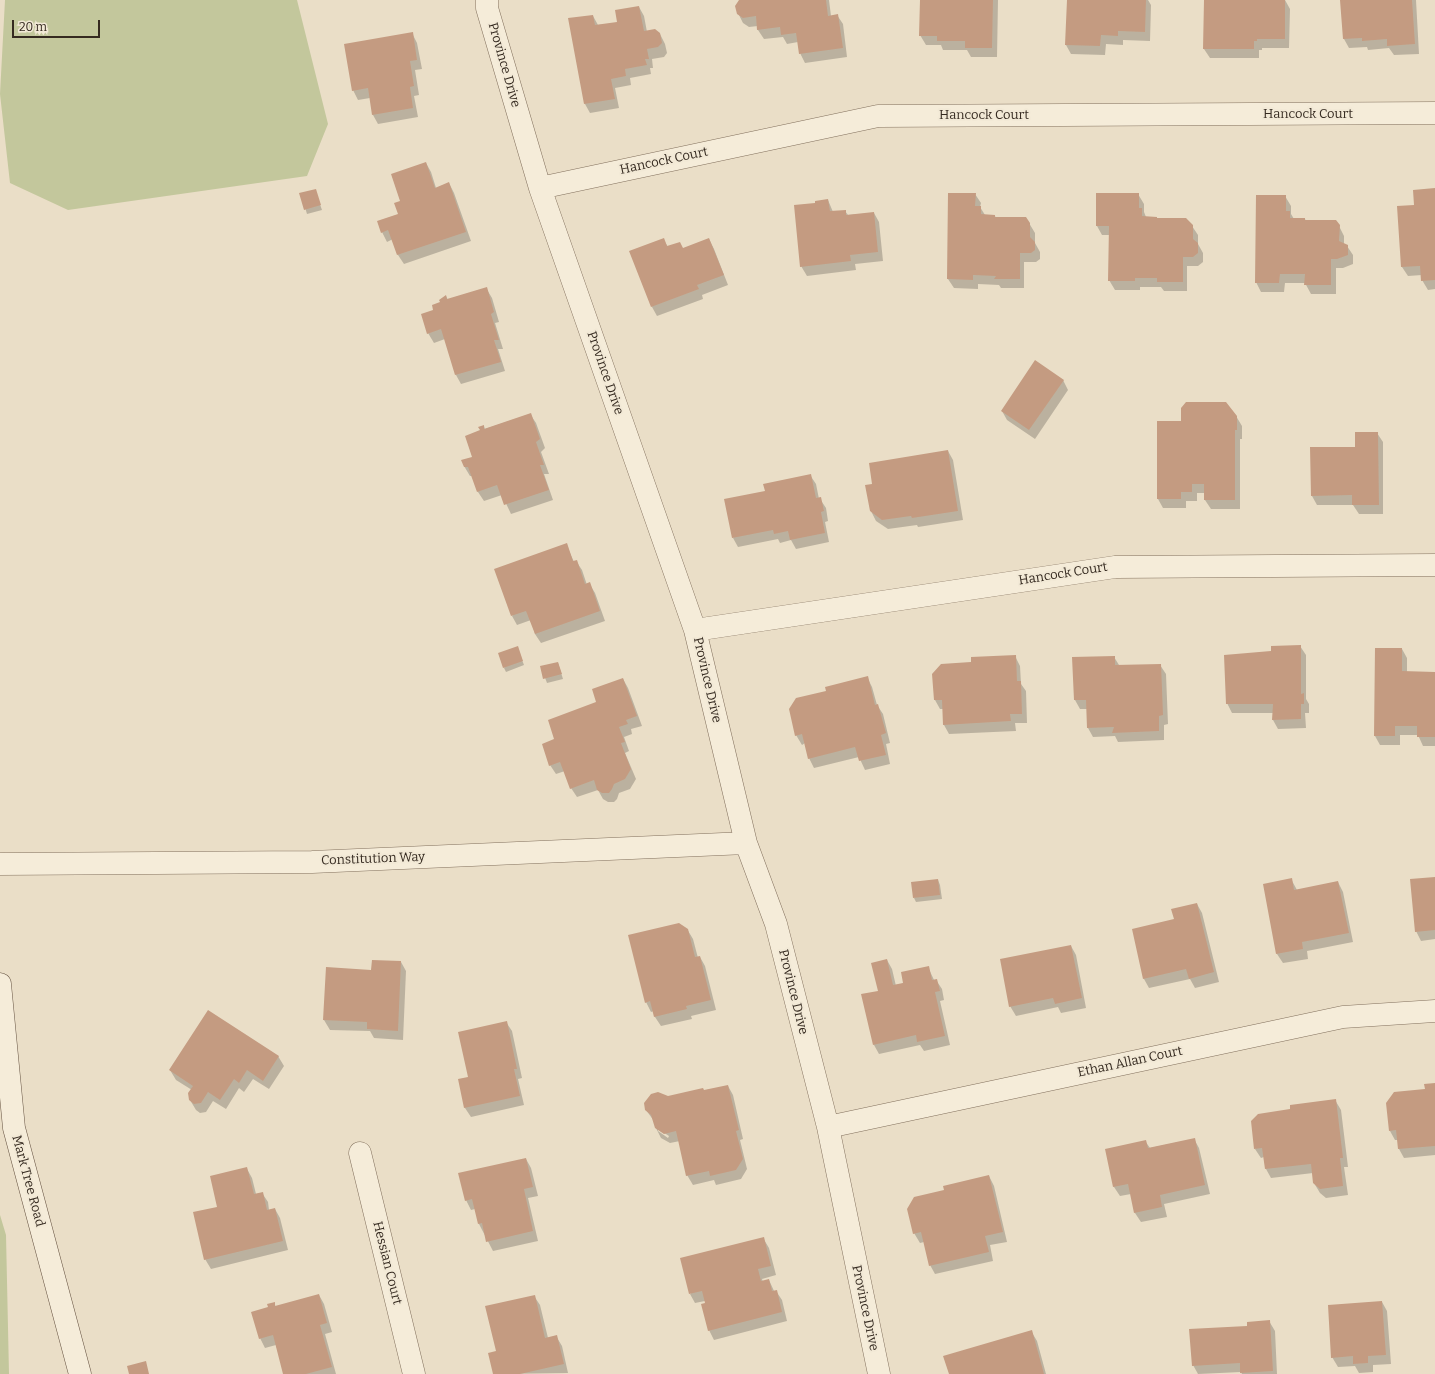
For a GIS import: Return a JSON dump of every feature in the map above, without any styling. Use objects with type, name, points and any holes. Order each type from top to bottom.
[{"type":"street","name":"Province Drive","points":[[487,0],[487,8],[540,188],[695,630],[746,844],[776,924],[828,1127],[879,1374]]},
{"type":"street","name":"Hancock Court","points":[[540,188],[878,116],[1435,113]]},
{"type":"street","name":"Hancock Court","points":[[695,630],[1114,566],[1435,566]]},
{"type":"street","name":"Constitution Way","points":[[0,864],[312,862],[746,844]]},
{"type":"street","name":"Mark Tree Road","points":[[0,984],[14,1128],[80,1374]]},
{"type":"street","name":"Ethan Allan Court","points":[[828,1127],[1343,1016],[1435,1011]]},
{"type":"street","name":"Hessian Court","points":[[360,1153],[414,1374]]},
{"type":"green space","points":[[5,0],[297,0],[328,124],[307,176],[68,210],[10,183],[0,94]]},
{"type":"green space","points":[[0,1215],[6,1235],[9,1374],[0,1374]]},
{"type":"building","points":[[739,0],[826,0],[828,16],[838,14],[843,48],[799,54],[796,33],[781,35],[780,27],[757,30],[756,16],[743,18],[737,14],[735,6]]},
{"type":"building","points":[[920,0],[993,0],[992,48],[965,48],[965,41],[937,41],[937,36],[919,36]]},
{"type":"building","points":[[1067,0],[1146,0],[1145,32],[1118,31],[1118,36],[1101,35],[1100,46],[1065,45]]},
{"type":"building","points":[[1204,0],[1285,0],[1285,39],[1257,39],[1257,41],[1254,41],[1254,49],[1203,49]]},
{"type":"building","points":[[1340,0],[1412,0],[1415,44],[1387,46],[1387,39],[1362,41],[1362,38],[1343,39]]},
{"type":"building","points":[[639,6],[644,31],[655,29],[660,33],[662,43],[658,47],[647,49],[649,59],[645,59],[647,65],[625,69],[626,76],[611,79],[615,99],[584,104],[568,18],[593,15],[595,25],[617,22],[615,10]]},
{"type":"building","points":[[413,32],[417,60],[410,61],[414,86],[410,87],[413,108],[372,115],[368,88],[352,91],[344,44]]},
{"type":"building","points":[[426,162],[435,188],[449,182],[466,232],[397,255],[388,230],[381,233],[377,221],[398,214],[394,203],[400,201],[391,174]]},
{"type":"building","points":[[1435,188],[1435,280],[1421,281],[1420,266],[1401,267],[1397,206],[1414,205],[1413,190]]},
{"type":"building","points":[[316,189],[321,205],[304,210],[299,193]]},
{"type":"building","points":[[948,193],[976,193],[975,206],[981,206],[981,214],[995,215],[995,217],[1026,217],[1030,223],[1030,237],[1035,242],[1035,250],[1031,253],[1020,253],[1020,279],[994,279],[996,276],[973,275],[973,280],[947,279]]},
{"type":"building","points":[[1096,193],[1139,193],[1139,208],[1142,208],[1142,216],[1157,218],[1186,218],[1193,225],[1193,239],[1198,243],[1198,253],[1193,257],[1183,257],[1183,282],[1157,282],[1157,278],[1135,278],[1135,281],[1108,281],[1109,226],[1096,226]]},
{"type":"building","points":[[1256,195],[1286,195],[1286,211],[1290,211],[1290,218],[1305,218],[1305,220],[1336,220],[1340,225],[1339,241],[1348,245],[1348,255],[1337,259],[1331,259],[1331,285],[1304,285],[1305,274],[1280,274],[1279,283],[1255,283]]},
{"type":"building","points":[[828,199],[830,211],[846,210],[846,215],[874,212],[878,252],[850,255],[851,261],[800,267],[794,205],[815,203],[815,201]]},
{"type":"building","points":[[664,238],[667,246],[680,242],[683,248],[709,238],[724,275],[697,285],[699,289],[651,307],[629,251]]},
{"type":"building","points":[[487,287],[494,312],[491,314],[499,340],[494,340],[501,362],[455,375],[441,329],[427,334],[421,314],[433,310],[432,305],[440,302],[439,300],[446,295],[447,299]]},
{"type":"building","points":[[1035,360],[1064,380],[1029,430],[1001,411]]},
{"type":"building","points":[[1186,402],[1226,402],[1237,416],[1237,430],[1235,430],[1235,500],[1204,500],[1204,484],[1192,484],[1192,492],[1181,492],[1181,499],[1157,499],[1157,421],[1181,421],[1181,408]]},
{"type":"building","points":[[531,413],[540,439],[536,442],[544,465],[540,465],[549,490],[504,505],[497,485],[477,492],[468,467],[464,467],[461,460],[472,457],[465,436],[480,430],[478,427],[484,425],[484,429]]},
{"type":"building","points":[[1355,432],[1378,432],[1379,505],[1352,505],[1352,495],[1311,496],[1310,447],[1355,447]]},
{"type":"building","points":[[948,450],[958,511],[912,518],[911,516],[882,520],[870,511],[865,485],[872,484],[869,463]]},
{"type":"building","points":[[811,474],[816,498],[821,497],[824,511],[821,512],[825,533],[790,540],[788,531],[774,534],[773,530],[732,538],[724,499],[765,491],[763,484]]},
{"type":"building","points":[[567,543],[573,561],[577,560],[585,584],[590,582],[600,611],[535,634],[526,611],[511,616],[494,569]]},
{"type":"building","points":[[1301,645],[1301,694],[1304,693],[1304,704],[1301,704],[1301,719],[1272,720],[1273,704],[1226,704],[1224,655],[1271,651],[1271,646]]},
{"type":"building","points":[[518,646],[523,661],[503,668],[498,653]]},
{"type":"building","points":[[1375,648],[1402,648],[1402,671],[1435,672],[1435,737],[1417,737],[1417,726],[1395,726],[1395,736],[1374,736]]},
{"type":"building","points":[[1016,655],[1017,681],[1021,681],[1022,714],[1010,714],[1011,721],[943,725],[942,700],[934,700],[932,674],[941,664],[971,662],[971,657]]},
{"type":"building","points":[[1115,656],[1115,665],[1161,664],[1163,715],[1159,716],[1159,731],[1112,733],[1114,727],[1087,728],[1086,700],[1074,700],[1072,657]]},
{"type":"building","points":[[558,662],[562,674],[543,679],[540,666]]},
{"type":"building","points":[[868,676],[875,705],[878,704],[886,733],[881,735],[886,755],[859,761],[855,747],[808,759],[802,734],[795,736],[789,709],[796,698],[826,691],[825,687]]},
{"type":"building","points":[[623,678],[637,716],[626,720],[628,724],[619,727],[625,742],[621,743],[631,769],[625,779],[614,784],[609,793],[602,793],[597,790],[594,780],[570,789],[560,762],[549,766],[542,744],[554,739],[548,720],[596,702],[592,689]]},
{"type":"building","points":[[1435,877],[1435,930],[1415,932],[1410,879]]},
{"type":"building","points":[[1292,878],[1294,890],[1338,881],[1349,933],[1302,942],[1303,949],[1276,954],[1263,884]]},
{"type":"building","points":[[938,879],[940,895],[913,898],[911,882]]},
{"type":"building","points":[[1197,903],[1214,972],[1189,979],[1186,969],[1143,979],[1132,929],[1174,919],[1171,909]]},
{"type":"building","points":[[679,923],[688,929],[695,957],[700,956],[711,1000],[686,1006],[687,1009],[654,1017],[650,1001],[645,1003],[628,935]]},
{"type":"building","points":[[1071,945],[1082,998],[1055,1004],[1053,998],[1009,1007],[1000,959]]},
{"type":"building","points":[[887,959],[893,985],[903,983],[901,972],[929,966],[932,980],[937,979],[940,991],[935,992],[945,1036],[917,1042],[916,1035],[873,1045],[861,994],[878,991],[871,963]]},
{"type":"building","points":[[372,960],[401,961],[398,1031],[367,1029],[367,1022],[323,1020],[326,967],[371,970]]},
{"type":"building","points":[[208,1010],[279,1056],[263,1081],[247,1070],[239,1083],[234,1079],[220,1100],[208,1092],[201,1103],[194,1104],[189,1100],[188,1093],[193,1086],[169,1070]]},
{"type":"building","points":[[507,1021],[517,1069],[514,1069],[520,1096],[464,1108],[458,1079],[468,1077],[458,1032]]},
{"type":"building","points":[[1435,1083],[1435,1146],[1398,1149],[1396,1130],[1389,1131],[1386,1103],[1394,1092],[1425,1089],[1424,1084]]},
{"type":"building","points":[[728,1085],[739,1130],[736,1131],[743,1159],[736,1170],[710,1176],[709,1171],[686,1176],[676,1131],[664,1134],[655,1128],[651,1115],[645,1110],[644,1103],[651,1094],[658,1092],[668,1096],[703,1088],[704,1090]]},
{"type":"building","points":[[1336,1099],[1343,1158],[1340,1158],[1343,1186],[1320,1189],[1313,1183],[1311,1164],[1265,1169],[1262,1148],[1254,1149],[1251,1121],[1258,1114],[1290,1109],[1290,1105]]},
{"type":"building","points":[[1195,1138],[1205,1185],[1160,1195],[1162,1207],[1134,1213],[1128,1184],[1113,1187],[1105,1149],[1146,1140],[1148,1148]]},
{"type":"building","points":[[526,1158],[533,1187],[524,1189],[533,1231],[486,1242],[482,1223],[478,1224],[472,1199],[465,1201],[458,1173]]},
{"type":"building","points":[[247,1167],[254,1194],[263,1192],[267,1210],[275,1208],[283,1241],[204,1260],[193,1212],[217,1207],[210,1176]]},
{"type":"building","points":[[989,1175],[1003,1232],[985,1236],[989,1252],[929,1266],[921,1232],[913,1234],[907,1209],[914,1197],[944,1190],[943,1186]]},
{"type":"building","points":[[764,1237],[771,1266],[758,1269],[761,1281],[769,1279],[772,1291],[777,1290],[782,1312],[708,1331],[701,1304],[705,1303],[702,1291],[689,1294],[680,1258]]},
{"type":"building","points":[[319,1294],[327,1323],[320,1325],[332,1367],[306,1374],[283,1374],[273,1335],[259,1339],[251,1312],[268,1307],[267,1304],[275,1302],[275,1306]]},
{"type":"building","points":[[535,1295],[545,1338],[557,1335],[564,1364],[520,1374],[493,1374],[488,1353],[496,1351],[485,1306]]},
{"type":"building","points":[[1382,1301],[1386,1355],[1368,1356],[1368,1363],[1353,1364],[1353,1356],[1331,1358],[1328,1305]]},
{"type":"building","points":[[1270,1320],[1273,1371],[1240,1373],[1240,1363],[1192,1366],[1189,1329],[1247,1326],[1247,1322]]},
{"type":"building","points":[[1032,1330],[1044,1374],[949,1374],[943,1356]]},
{"type":"building","points":[[146,1361],[149,1374],[129,1374],[127,1366]]}]
